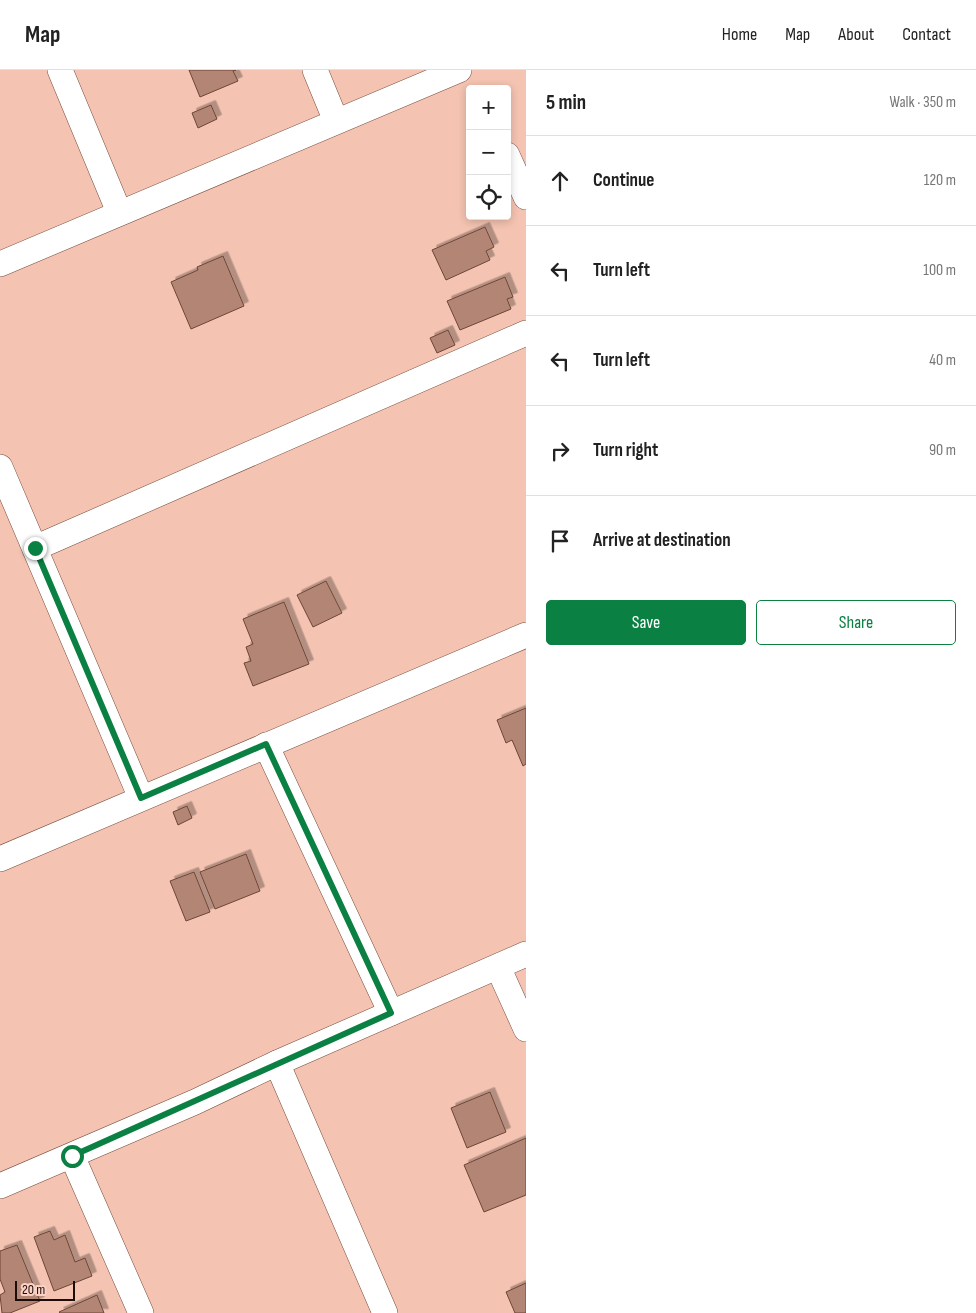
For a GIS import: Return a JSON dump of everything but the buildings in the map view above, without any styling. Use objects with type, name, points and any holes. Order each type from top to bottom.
[{"type":"street","points":[[60,70],[119,212]]},
{"type":"street","points":[[315,70],[336,121]]},
{"type":"street","points":[[0,264],[119,212],[459,70]]},
{"type":"street","points":[[511,164],[526,197]]},
{"type":"street","points":[[35,548],[526,332]]},
{"type":"street","points":[[0,467],[141,798]]},
{"type":"street","points":[[0,859],[266,744],[526,635]]},
{"type":"street","points":[[266,744],[391,1013]]},
{"type":"street","points":[[0,1186],[72,1156],[277,1063],[526,954]]},
{"type":"street","points":[[498,967],[526,1029]]},
{"type":"street","points":[[277,1063],[385,1313]]},
{"type":"street","points":[[72,1156],[141,1313]]},
{"type":"route","points":[[35,548],[141,798],[266,744],[391,1013],[72,1156]]}]
